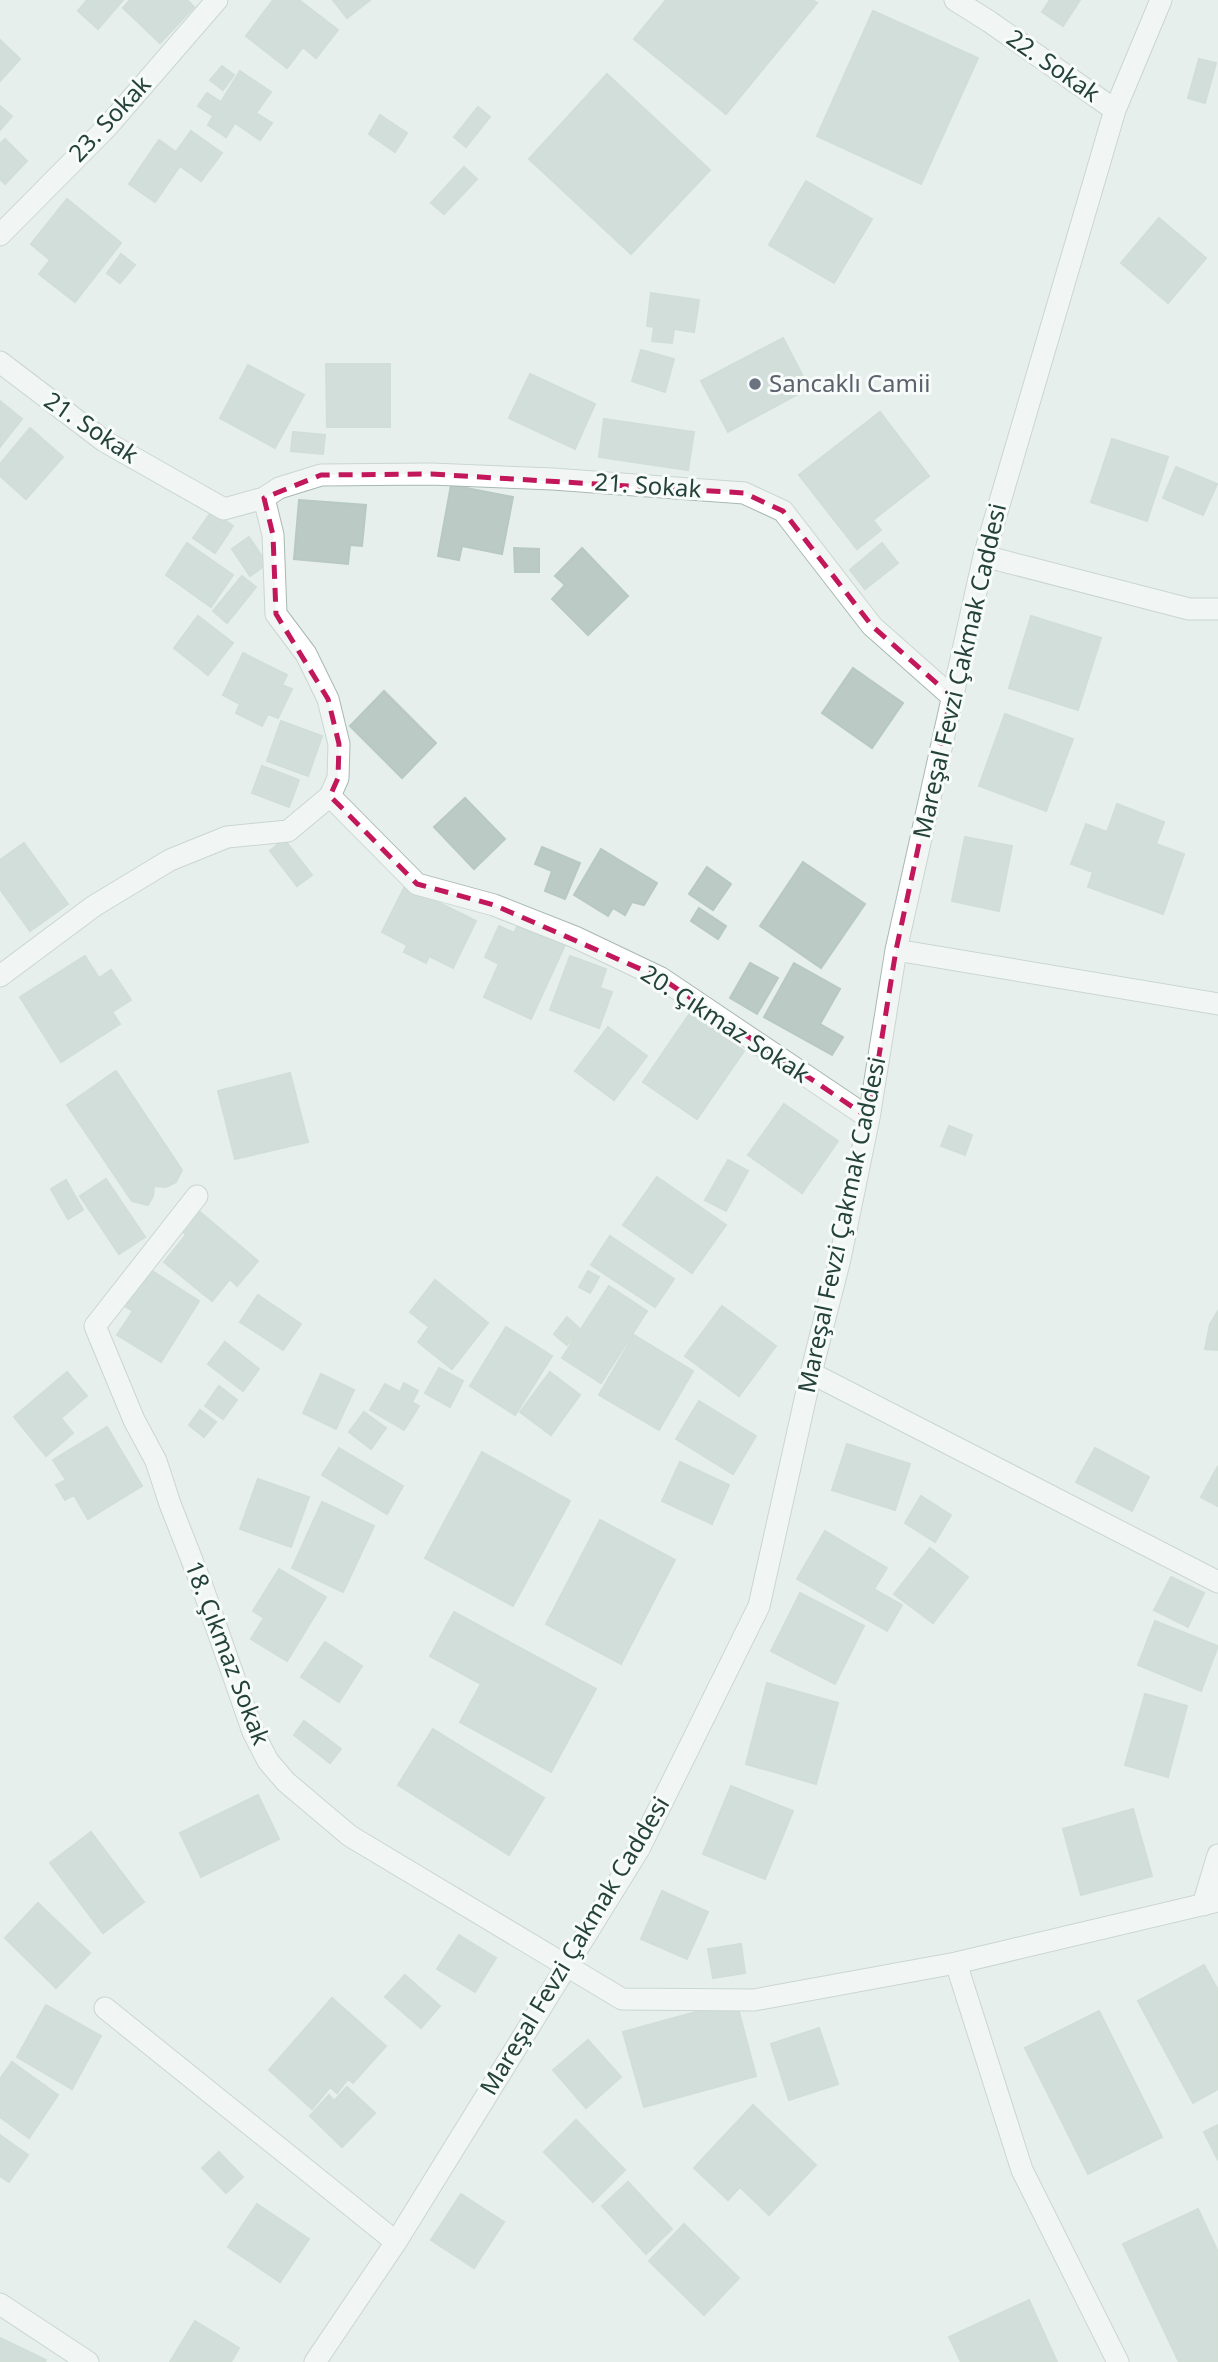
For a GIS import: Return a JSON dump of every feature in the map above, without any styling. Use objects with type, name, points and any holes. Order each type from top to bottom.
[{"type":"street","name":"23. Sokak","points":[[0,235],[108,126],[217,0]]},
{"type":"street","name":"22. Sokak","points":[[955,0],[1115,110]]},
{"type":"street","name":"Mareşal Fevzi Çakmak Caddesi","points":[[314,2362],[396,2242],[639,1849],[759,1606],[811,1373],[841,1259],[869,1118],[895,950],[984,556],[1115,110],[1161,0]]},
{"type":"street","name":"21. Sokak","points":[[0,362],[104,440],[224,509],[264,498],[279,488],[321,475],[431,474],[553,479],[744,493],[783,511],[872,626],[951,696]]},
{"type":"street","points":[[0,976],[94,906],[170,860],[227,837],[288,831],[330,796],[338,778],[339,744],[328,699],[306,654],[276,614],[274,535],[264,498]]},
{"type":"street","points":[[984,556],[1189,609],[1218,609]]},
{"type":"street","name":"20. Çıkmaz Sokak","points":[[330,796],[417,884],[494,905],[575,937],[661,978],[869,1118]]},
{"type":"street","points":[[895,950],[1218,1004]]},
{"type":"street","name":"18. Çıkmaz Sokak","points":[[197,1196],[95,1326],[134,1420],[156,1461],[253,1732],[268,1761],[286,1782],[350,1836],[622,1998],[754,2000],[956,1963],[1210,1903]]},
{"type":"street","points":[[811,1373],[1218,1582]]},
{"type":"street","points":[[1210,1903],[1218,1855]]},
{"type":"street","points":[[956,1963],[1022,2170],[1118,2362]]},
{"type":"street","points":[[105,2008],[396,2242]]},
{"type":"street","points":[[0,2304],[88,2362]]},
{"type":"highlighted area","points":[[431,474],[744,493],[783,511],[872,626],[951,696],[896,950],[869,1118],[661,978],[494,905],[417,884],[330,796],[338,778],[339,744],[328,699],[276,614],[273,535],[264,498],[321,475]]},
{"type":"building","points":[[87,0],[123,0],[98,29],[78,11]]},
{"type":"building","points":[[130,0],[187,0],[194,7],[160,43],[123,8]]},
{"type":"building","points":[[273,0],[299,0],[338,30],[316,58],[303,47],[287,68],[246,36]]},
{"type":"building","points":[[333,0],[370,0],[347,18]]},
{"type":"building","points":[[666,0],[813,0],[817,3],[726,114],[634,39]]},
{"type":"building","points":[[1050,0],[1080,0],[1063,26],[1042,12]]},
{"type":"building","points":[[873,11],[978,58],[921,184],[817,136]]},
{"type":"building","points":[[0,40],[20,59],[0,81]]},
{"type":"building","points":[[1199,59],[1216,63],[1205,103],[1188,98]]},
{"type":"building","points":[[222,66],[234,75],[223,90],[210,80]]},
{"type":"building","points":[[240,71],[271,92],[256,113],[272,123],[260,140],[235,123],[226,137],[208,125],[213,116],[198,106],[207,93],[221,102]]},
{"type":"building","points":[[607,74],[710,170],[631,254],[529,159]]},
{"type":"building","points":[[0,106],[12,116],[0,130]]},
{"type":"building","points":[[478,107],[490,117],[466,147],[454,137]]},
{"type":"building","points":[[380,115],[407,133],[395,152],[369,134]]},
{"type":"building","points":[[191,131],[222,153],[201,181],[180,166],[155,202],[129,184],[159,140],[176,152]]},
{"type":"building","points":[[5,139],[27,161],[5,184],[0,179],[0,144]]},
{"type":"building","points":[[464,167],[477,179],[444,214],[431,203]]},
{"type":"building","points":[[806,181],[872,219],[834,283],[769,245]]},
{"type":"building","points":[[67,199],[121,243],[75,302],[39,274],[50,260],[31,244]]},
{"type":"building","points":[[1159,218],[1206,258],[1168,303],[1121,263]]},
{"type":"building","points":[[121,254],[135,265],[120,283],[107,273]]},
{"type":"building","points":[[651,293],[699,300],[694,332],[674,329],[672,343],[652,341],[654,327],[647,326]]},
{"type":"building","name":"Sancaklı Camii","points":[[783,338],[809,388],[728,432],[701,381]]},
{"type":"building","points":[[641,350],[674,359],[665,392],[632,381]]},
{"type":"building","points":[[326,364],[390,364],[390,427],[327,427]]},
{"type":"building","points":[[248,365],[304,395],[275,448],[220,418]]},
{"type":"building","points":[[530,374],[595,404],[575,449],[509,418]]},
{"type":"building","points":[[0,401],[22,419],[0,447]]},
{"type":"building","points":[[880,412],[929,476],[873,520],[881,530],[857,549],[799,475]]},
{"type":"building","points":[[604,419],[694,432],[688,470],[599,457]]},
{"type":"building","points":[[30,428],[63,457],[26,499],[0,476],[0,464]]},
{"type":"building","points":[[293,432],[325,435],[323,454],[291,451]]},
{"type":"building","points":[[1112,439],[1168,457],[1147,521],[1091,502]]},
{"type":"building","points":[[1176,467],[1217,484],[1203,515],[1163,498]]},
{"type":"building","points":[[451,485],[513,497],[502,554],[462,546],[459,560],[438,556]]},
{"type":"building","points":[[299,500],[366,505],[362,546],[350,545],[348,564],[294,559]]},
{"type":"building","points":[[212,511],[233,526],[215,553],[193,538]]},
{"type":"building","points":[[249,537],[267,564],[250,576],[232,549]]},
{"type":"building","points":[[187,543],[233,575],[211,607],[166,575]]},
{"type":"building","points":[[882,543],[898,563],[865,589],[850,570]]},
{"type":"building","points":[[514,548],[539,549],[539,572],[515,572]]},
{"type":"building","points":[[582,548],[628,596],[588,635],[552,599],[565,585],[555,576]]},
{"type":"building","points":[[242,576],[256,587],[227,623],[213,611]]},
{"type":"building","points":[[198,616],[233,643],[208,675],[174,648]]},
{"type":"building","points":[[1031,616],[1101,638],[1078,710],[1009,688]]},
{"type":"building","points":[[243,653],[287,675],[282,685],[292,689],[278,718],[268,714],[262,726],[236,713],[240,704],[223,695]]},
{"type":"building","points":[[853,668],[903,703],[872,748],[822,713]]},
{"type":"building","points":[[384,691],[436,743],[402,778],[350,726]]},
{"type":"building","points":[[1005,714],[1073,739],[1046,811],[979,786]]},
{"type":"building","points":[[281,721],[322,736],[308,776],[267,761]]},
{"type":"building","points":[[262,766],[299,780],[289,807],[252,793]]},
{"type":"building","points":[[465,798],[505,839],[474,869],[434,827]]},
{"type":"building","points":[[1117,804],[1164,822],[1156,844],[1184,854],[1163,914],[1088,887],[1093,872],[1071,864],[1086,824],[1107,832]]},
{"type":"building","points":[[965,837],[1012,846],[999,911],[952,901]]},
{"type":"building","points":[[284,839],[312,875],[297,886],[270,851]]},
{"type":"building","points":[[24,843],[68,904],[30,931],[0,889],[0,860]]},
{"type":"building","points":[[542,847],[580,863],[565,899],[545,891],[552,871],[535,864]]},
{"type":"building","points":[[601,849],[657,883],[644,905],[632,902],[625,915],[613,908],[608,916],[574,895]]},
{"type":"building","points":[[803,862],[865,904],[821,968],[760,926]]},
{"type":"building","points":[[707,867],[731,884],[713,910],[689,894]]},
{"type":"building","points":[[405,886],[476,921],[453,968],[429,956],[426,963],[404,952],[407,945],[382,932]]},
{"type":"building","points":[[699,908],[726,926],[718,939],[691,921]]},
{"type":"building","points":[[519,923],[565,945],[531,1019],[484,997],[499,964],[485,957],[499,926],[514,933]]},
{"type":"building","points":[[85,956],[99,978],[111,970],[131,1000],[112,1012],[120,1024],[61,1062],[20,997]]},
{"type":"building","points":[[570,956],[606,969],[600,988],[612,992],[599,1028],[550,1010]]},
{"type":"building","points":[[750,963],[778,978],[757,1014],[730,998]]},
{"type":"building","points":[[794,963],[840,989],[820,1024],[843,1037],[832,1055],[764,1017]]},
{"type":"building","points":[[690,1013],[744,1051],[697,1119],[643,1082]]},
{"type":"building","points":[[608,1027],[647,1056],[614,1100],[575,1071]]},
{"type":"building","points":[[116,1071],[182,1170],[176,1182],[166,1187],[154,1186],[148,1205],[132,1201],[67,1105]]},
{"type":"building","points":[[290,1073],[308,1142],[235,1159],[218,1091]]},
{"type":"building","points":[[784,1104],[838,1141],[802,1193],[748,1155]]},
{"type":"building","points":[[949,1126],[972,1135],[965,1155],[941,1146]]},
{"type":"building","points":[[728,1160],[748,1171],[726,1211],[705,1200]]},
{"type":"building","points":[[657,1177],[726,1225],[692,1273],[623,1225]]},
{"type":"building","points":[[106,1179],[145,1237],[119,1254],[80,1196]]},
{"type":"building","points":[[66,1180],[83,1210],[68,1219],[51,1189]]},
{"type":"building","points":[[200,1212],[258,1261],[237,1286],[230,1279],[212,1301],[164,1262]]},
{"type":"building","points":[[610,1236],[674,1279],[655,1307],[591,1265]]},
{"type":"building","points":[[149,1269],[199,1301],[161,1362],[117,1335],[133,1311],[126,1307]]},
{"type":"building","points":[[588,1271],[599,1277],[590,1293],[579,1287]]},
{"type":"building","points":[[435,1280],[488,1323],[452,1369],[418,1342],[429,1327],[410,1312]]},
{"type":"building","points":[[609,1286],[647,1311],[601,1383],[562,1358]]},
{"type":"building","points":[[258,1295],[301,1324],[283,1350],[240,1322]]},
{"type":"building","points":[[722,1306],[776,1346],[739,1396],[685,1356]]},
{"type":"building","points":[[1218,1311],[1218,1350],[1205,1349],[1210,1324]]},
{"type":"building","points":[[567,1317],[580,1329],[567,1345],[554,1334]]},
{"type":"building","points":[[506,1327],[552,1356],[515,1415],[470,1386]]},
{"type":"building","points":[[634,1335],[693,1371],[659,1430],[599,1395]]},
{"type":"building","points":[[225,1342],[259,1369],[243,1391],[208,1364]]},
{"type":"building","points":[[439,1368],[463,1381],[450,1407],[425,1393]]},
{"type":"building","points":[[67,1372],[87,1396],[61,1418],[73,1433],[46,1456],[14,1417]]},
{"type":"building","points":[[550,1372],[580,1395],[551,1435],[520,1412]]},
{"type":"building","points":[[321,1374],[354,1390],[336,1429],[303,1413]]},
{"type":"building","points":[[404,1383],[418,1391],[412,1402],[419,1406],[404,1430],[370,1410],[385,1384],[400,1392]]},
{"type":"building","points":[[219,1386],[237,1400],[223,1419],[205,1406]]},
{"type":"building","points":[[699,1401],[756,1436],[733,1474],[676,1439]]},
{"type":"building","points":[[200,1410],[216,1422],[204,1437],[189,1425]]},
{"type":"building","points":[[364,1412],[386,1428],[371,1449],[349,1432]]},
{"type":"building","points":[[107,1427],[142,1486],[88,1519],[74,1495],[65,1500],[56,1485],[66,1480],[53,1460]]},
{"type":"building","points":[[847,1444],[910,1464],[895,1510],[832,1490]]},
{"type":"building","points":[[339,1448],[403,1486],[387,1514],[322,1475]]},
{"type":"building","points":[[1095,1448],[1149,1477],[1132,1511],[1076,1482]]},
{"type":"building","points":[[482,1452],[570,1501],[513,1606],[425,1558]]},
{"type":"building","points":[[680,1462],[729,1485],[712,1524],[662,1501]]},
{"type":"building","points":[[1218,1466],[1218,1506],[1201,1497]]},
{"type":"building","points":[[258,1479],[309,1497],[291,1547],[240,1529]]},
{"type":"building","points":[[921,1496],[951,1515],[935,1542],[905,1523]]},
{"type":"building","points":[[322,1502],[374,1526],[343,1592],[292,1568]]},
{"type":"building","points":[[600,1520],[675,1560],[621,1664],[546,1624]]},
{"type":"building","points":[[825,1531],[887,1568],[874,1589],[902,1605],[887,1631],[797,1579]]},
{"type":"building","points":[[930,1548],[968,1577],[933,1623],[894,1594]]},
{"type":"building","points":[[279,1569],[326,1597],[287,1661],[251,1639],[264,1618],[253,1611]]},
{"type":"building","points":[[1171,1577],[1204,1593],[1188,1627],[1154,1610]]},
{"type":"building","points":[[800,1593],[864,1626],[835,1684],[771,1651]]},
{"type":"building","points":[[454,1612],[596,1689],[551,1772],[460,1722],[481,1684],[430,1656]]},
{"type":"building","points":[[1155,1621],[1218,1646],[1201,1691],[1138,1665]]},
{"type":"building","points":[[325,1642],[362,1666],[339,1702],[301,1677]]},
{"type":"building","points":[[767,1683],[838,1703],[816,1784],[746,1764]]},
{"type":"building","points":[[1145,1694],[1187,1706],[1168,1777],[1125,1765]]},
{"type":"building","points":[[304,1721],[341,1749],[330,1763],[294,1735]]},
{"type":"building","points":[[433,1729],[544,1798],[509,1855],[398,1785]]},
{"type":"building","points":[[731,1786],[793,1811],[765,1879],[703,1854]]},
{"type":"building","points":[[258,1795],[279,1839],[201,1877],[180,1833]]},
{"type":"building","points":[[1133,1809],[1152,1876],[1081,1895],[1063,1829]]},
{"type":"building","points":[[91,1832],[144,1902],[103,1933],[50,1863]]},
{"type":"building","points":[[662,1891],[708,1912],[687,1959],[641,1939]]},
{"type":"building","points":[[38,1903],[90,1953],[56,1988],[5,1938]]},
{"type":"building","points":[[459,1935],[496,1958],[475,1992],[437,1969]]},
{"type":"building","points":[[741,1944],[745,1973],[713,1978],[708,1949]]},
{"type":"building","points":[[1204,1965],[1218,1990],[1218,2089],[1193,2103],[1138,2001]]},
{"type":"building","points":[[405,1975],[440,2006],[421,2028],[385,1997]]},
{"type":"building","points":[[332,1998],[386,2046],[353,2083],[348,2079],[337,2093],[330,2087],[312,2109],[269,2070]]},
{"type":"building","points":[[736,2001],[756,2076],[644,2107],[623,2032]]},
{"type":"building","points":[[46,2005],[101,2036],[72,2089],[17,2057]]},
{"type":"building","points":[[1099,2011],[1162,2137],[1088,2174],[1025,2048]]},
{"type":"building","points":[[819,2028],[838,2084],[789,2100],[771,2044]]},
{"type":"building","points":[[588,2040],[621,2077],[586,2108],[553,2070]]},
{"type":"building","points":[[12,2062],[58,2095],[29,2138],[0,2117],[0,2079]]},
{"type":"building","points":[[347,2087],[375,2113],[342,2147],[310,2116],[329,2095],[334,2101]]},
{"type":"building","points":[[753,2105],[816,2165],[769,2215],[740,2187],[728,2200],[694,2168]]},
{"type":"building","points":[[576,2120],[625,2170],[593,2202],[544,2152]]},
{"type":"building","points":[[1218,2125],[1218,2160],[1204,2132]]},
{"type":"building","points":[[0,2135],[28,2155],[9,2182],[0,2176]]},
{"type":"building","points":[[219,2152],[243,2177],[226,2193],[202,2168]]},
{"type":"building","points":[[628,2182],[672,2229],[646,2254],[602,2206]]},
{"type":"building","points":[[461,2194],[504,2222],[474,2268],[431,2240]]},
{"type":"building","points":[[257,2204],[309,2239],[280,2282],[228,2247]]},
{"type":"building","points":[[1198,2209],[1218,2252],[1218,2362],[1179,2362],[1123,2244]]},
{"type":"building","points":[[684,2224],[739,2278],[704,2315],[649,2261]]},
{"type":"building","points":[[1029,2300],[1057,2362],[961,2362],[949,2337]]},
{"type":"building","points":[[195,2321],[239,2348],[231,2362],[170,2362]]},
{"type":"building","points":[[0,2338],[46,2360],[45,2362],[0,2362]]},
{"type":"place","name":"Sancaklı Camii","points":[[755,384]]}]
